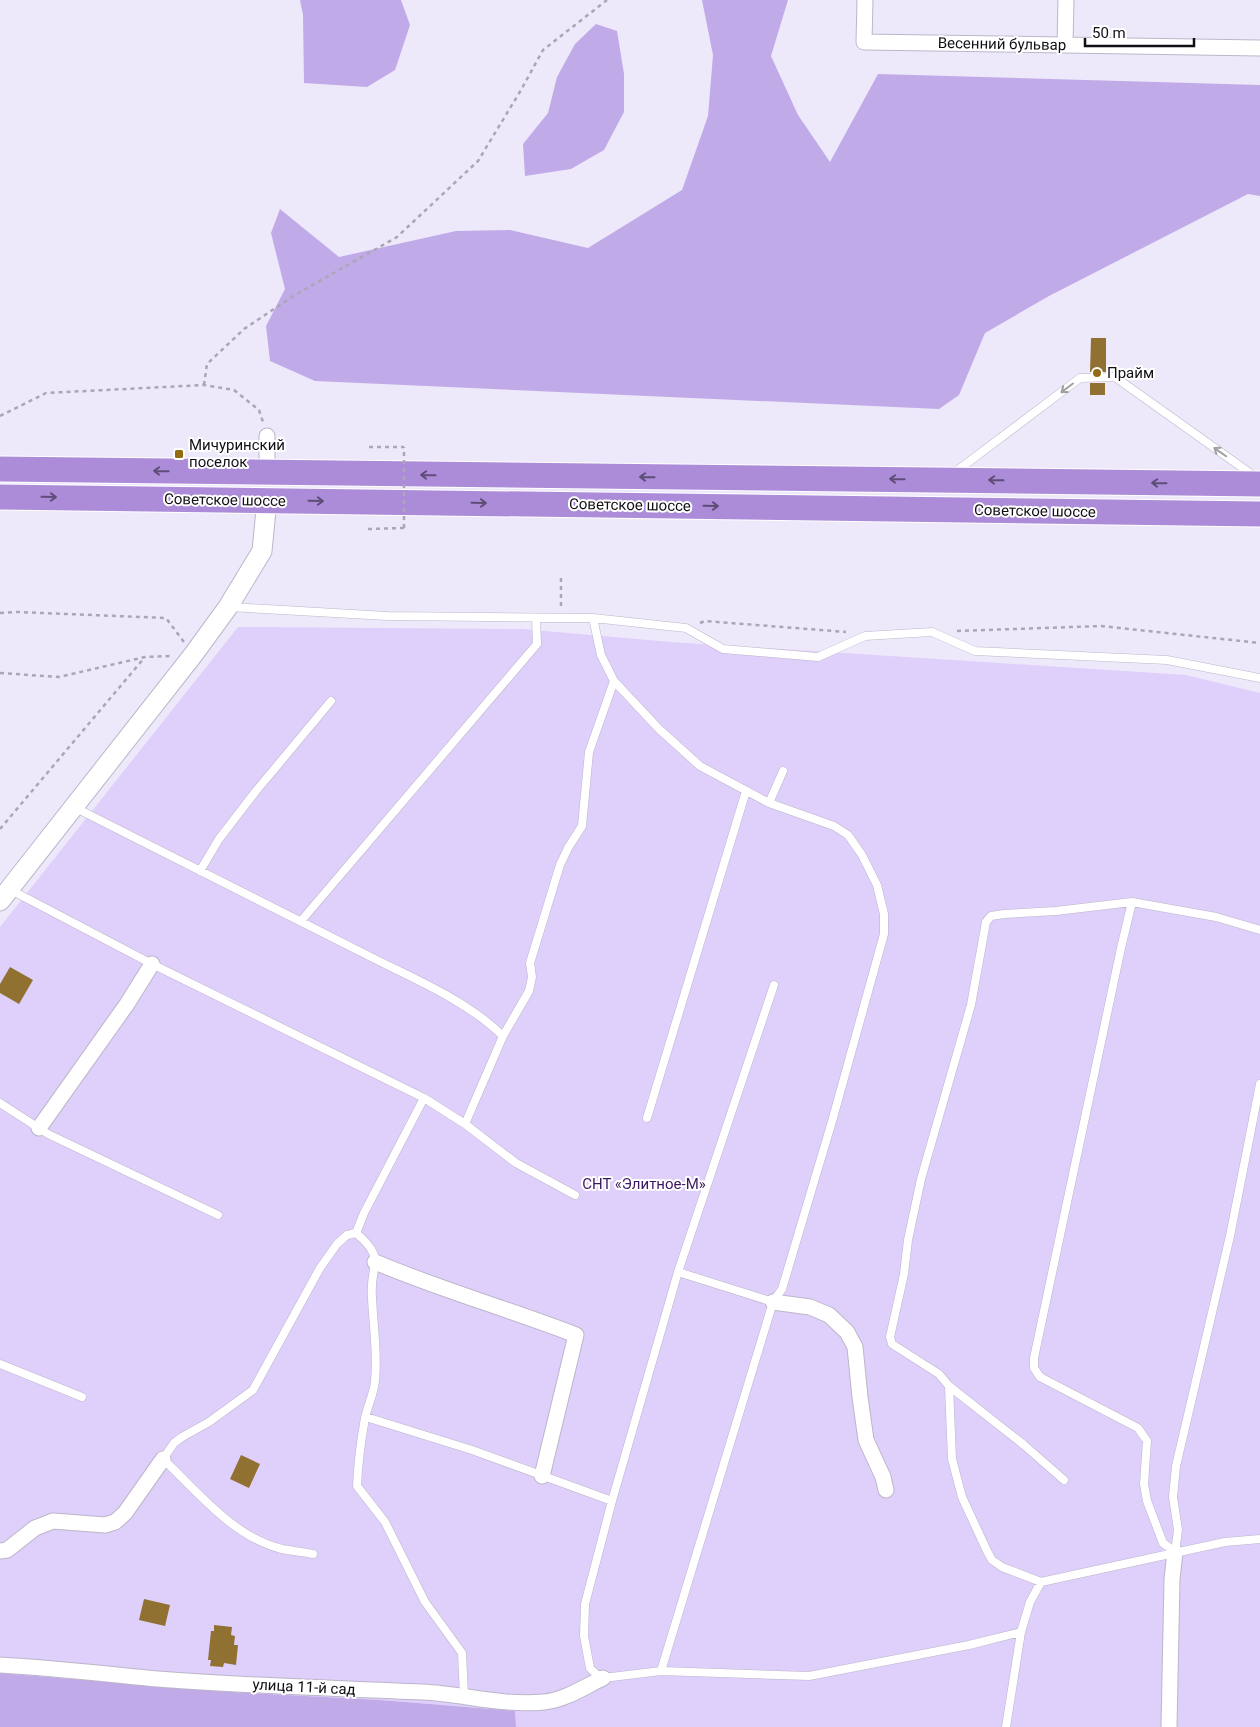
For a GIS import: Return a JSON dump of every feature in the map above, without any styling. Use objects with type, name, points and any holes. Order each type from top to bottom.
[{"type":"highway","name":"Советское шоссе","points":[[0,469],[1260,484]]},
{"type":"highway","points":[[267,472],[267,500]]},
{"type":"highway","name":"Советское шоссе","points":[[0,497],[1260,514]]},
{"type":"street","name":"Весенний бульвар","points":[[865,0],[864,42],[1260,48]]},
{"type":"street","points":[[1065,45],[1066,0]]},
{"type":"street","points":[[267,436],[267,472]]},
{"type":"street","points":[[5,895],[193,655],[228,607],[262,551],[267,500]]},
{"type":"street","points":[[39,1128],[127,1004],[152,964]]},
{"type":"street","points":[[375,1262],[408,1276],[576,1335],[542,1476]]},
{"type":"street","points":[[773,1302],[810,1307],[829,1315],[847,1332],[856,1347],[866,1440],[883,1477],[886,1490]]},
{"type":"street","points":[[0,1551],[7,1550],[35,1528],[53,1521],[105,1525],[115,1522],[125,1513],[163,1459]]},
{"type":"street","points":[[1169,1727],[1172,1579],[1175,1552]]},
{"type":"street","name":"улица 11-й сад","points":[[0,1665],[159,1679],[464,1696],[504,1702],[545,1702],[566,1696],[603,1678]]},
{"type":"lane","points":[[946,480],[1080,378],[1115,377],[1260,480]]},
{"type":"lane","points":[[228,607],[387,616],[592,618],[686,628],[722,649],[818,657],[865,636],[932,632],[975,651],[1167,660],[1260,678]]},
{"type":"lane","points":[[301,921],[537,644],[536,618]]},
{"type":"lane","points":[[592,618],[606,668],[614,681],[659,729],[700,766],[768,803],[834,826],[848,835],[862,855],[877,885],[884,914],[884,934],[833,1118],[782,1289],[773,1302],[661,1671]]},
{"type":"lane","points":[[464,1124],[504,1036],[529,991],[532,977],[530,963],[560,865],[582,826],[589,752],[614,681]]},
{"type":"lane","points":[[200,871],[224,832],[331,701]]},
{"type":"lane","points":[[768,803],[783,771]]},
{"type":"lane","points":[[647,1118],[746,791]]},
{"type":"lane","points":[[74,808],[301,921],[454,1000],[489,1022],[504,1036]]},
{"type":"lane","points":[[5,895],[152,964],[424,1098],[464,1124],[516,1163],[575,1195]]},
{"type":"lane","points":[[1132,902],[1034,1358],[1034,1368],[1040,1377],[1138,1428],[1147,1441],[1144,1484],[1147,1501],[1163,1543],[1175,1552]]},
{"type":"lane","points":[[1064,1480],[1024,1445],[949,1386],[939,1374],[892,1344],[890,1338],[921,1179],[971,1006],[986,922],[991,916],[1004,914],[1056,911],[1132,902],[1216,917],[1260,930]]},
{"type":"lane","points":[[774,985],[678,1272],[612,1501],[586,1604],[584,1636],[590,1668],[603,1678],[661,1671],[809,1676],[969,1646],[1021,1632]]},
{"type":"lane","points":[[1175,1552],[1178,1530],[1173,1497],[1176,1466],[1230,1236],[1260,1084]]},
{"type":"lane","points":[[356,1233],[364,1213],[424,1098]]},
{"type":"lane","points":[[0,1103],[48,1134],[218,1214]]},
{"type":"lane","points":[[356,1233],[368,1243],[376,1257],[371,1295],[377,1358],[375,1383],[366,1417],[358,1462],[357,1486],[385,1522],[425,1602],[462,1653],[464,1696]]},
{"type":"lane","points":[[313,1554],[282,1549],[262,1542],[232,1525],[163,1459],[174,1443],[182,1436],[209,1422],[253,1390],[320,1268],[337,1244],[347,1235],[356,1233]]},
{"type":"lane","points":[[678,1272],[773,1302]]},
{"type":"lane","points":[[0,1364],[82,1397]]},
{"type":"lane","points":[[949,1386],[952,1459],[962,1497],[992,1560],[1002,1567],[1041,1582],[1225,1542],[1260,1539]]},
{"type":"lane","points":[[366,1417],[472,1450],[612,1501]]},
{"type":"lane","points":[[1006,1727],[1021,1632],[1030,1602],[1041,1582]]},
{"type":"path","points":[[204,385],[207,364],[244,329],[295,295],[397,237],[478,161],[543,50],[607,0]]},
{"type":"path","points":[[0,416],[46,393],[204,385],[234,390],[259,410],[267,436]]},
{"type":"path","points":[[368,529],[404,528],[404,447],[369,447]]},
{"type":"path","points":[[561,578],[561,603]]},
{"type":"path","points":[[0,613],[17,612],[166,618],[193,655]]},
{"type":"path","points":[[686,628],[705,621],[837,631],[865,636]]},
{"type":"path","points":[[932,632],[1101,626],[1260,643]]},
{"type":"path","points":[[0,672],[59,677],[145,657],[193,655]]},
{"type":"path","points":[[0,830],[145,657]]},
{"type":"green space","name":"СНТ «Элитное-М»","points":[[238,627],[522,629],[671,642],[1186,675],[1260,693],[1260,1727],[516,1727],[515,1711],[380,1700],[233,1692],[0,1673],[0,927]]},
{"type":"shaded area","points":[[300,0],[401,0],[410,25],[395,70],[367,87],[304,83],[303,15]]},
{"type":"shaded area","points":[[702,0],[788,0],[771,56],[798,115],[830,162],[878,74],[1260,85],[1260,196],[1248,194],[1049,296],[985,333],[959,395],[939,409],[315,381],[270,361],[266,326],[285,289],[271,233],[280,209],[339,257],[456,231],[510,230],[588,248],[682,190],[708,116],[713,55]]},
{"type":"shaded area","points":[[596,24],[617,31],[624,74],[624,112],[604,150],[571,169],[525,176],[523,144],[548,113],[557,77],[575,44]]},
{"type":"shaded area","points":[[0,1673],[233,1692],[380,1700],[515,1711],[516,1727],[0,1727]]},
{"type":"building","points":[[1091,338],[1106,338],[1106,372],[1090,372]]},
{"type":"building","points":[[1090,383],[1105,383],[1105,395],[1090,395]]},
{"type":"building","points":[[10,967],[33,980],[19,1004],[0,993],[0,984]]},
{"type":"building","points":[[241,1455],[260,1464],[249,1488],[230,1479]]},
{"type":"building","points":[[144,1599],[170,1605],[165,1626],[139,1620]]},
{"type":"building","points":[[214,1625],[232,1627],[231,1635],[235,1636],[234,1645],[238,1645],[236,1665],[224,1663],[223,1667],[210,1666],[211,1660],[208,1660],[211,1631],[214,1631]]},
{"type":"place","name":"Прайм","points":[[1097,373]]},
{"type":"place","name":"Мичуринский поселок","points":[[179,454]]}]
